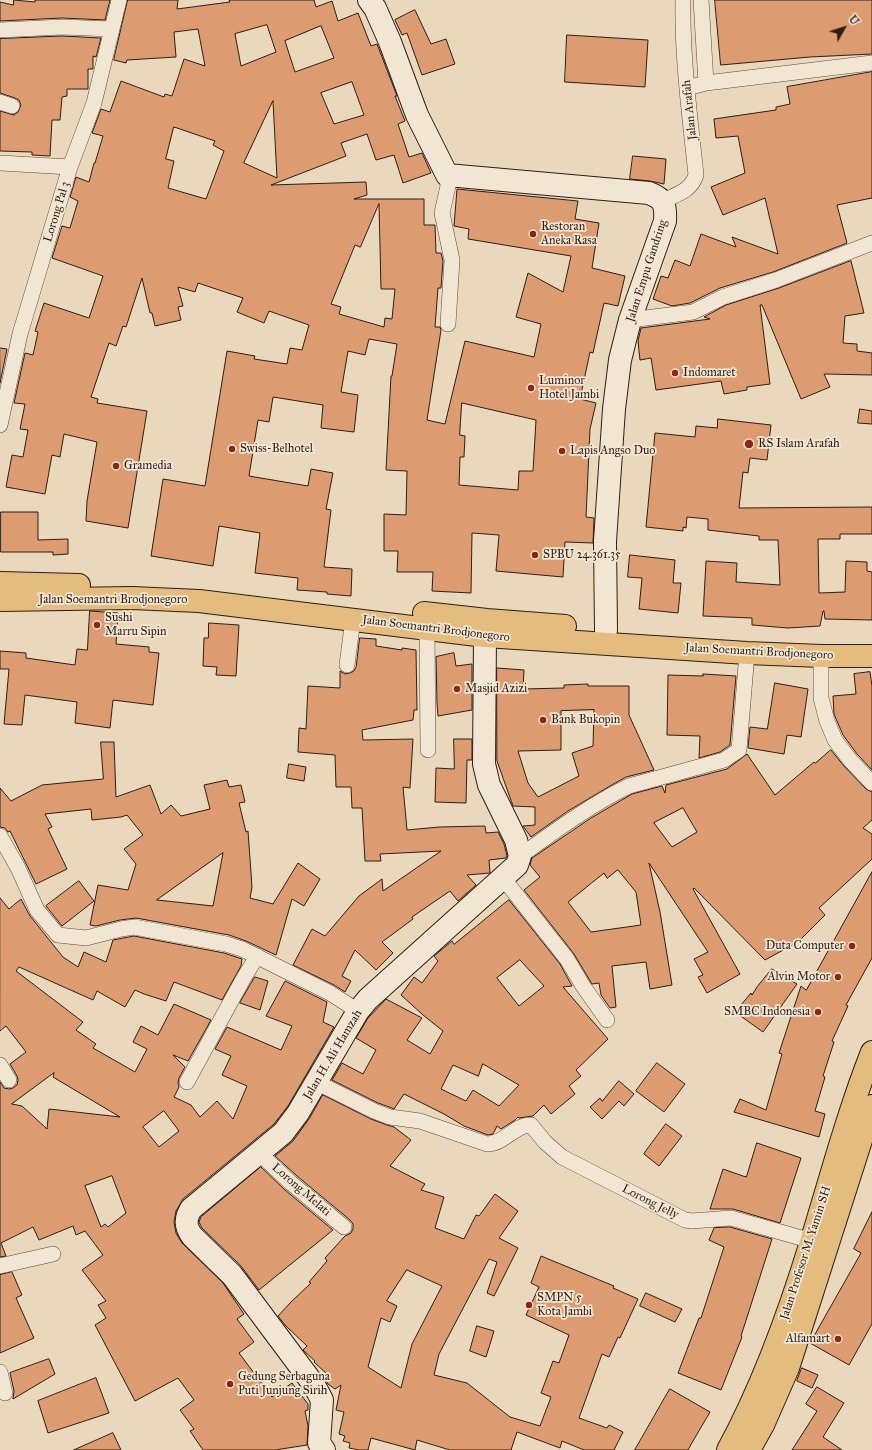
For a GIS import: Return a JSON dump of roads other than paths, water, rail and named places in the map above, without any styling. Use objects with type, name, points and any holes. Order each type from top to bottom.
[{"type":"main road","points":[[0,583],[202,589],[288,596],[486,628]]},
{"type":"main road","name":"Jalan Soemantri Brodjonegoro","points":[[0,600],[132,598],[199,601],[427,628],[486,628],[605,637],[747,653],[821,656],[872,656]]},
{"type":"main road","name":"Jalan Soemantri Brodjonegoro","points":[[605,637],[738,638],[872,642]]},
{"type":"main road","name":"Jalan Profesor M. Yamin SH","points":[[749,1450],[754,1421],[769,1361],[812,1240],[856,1092],[872,1052]]},
{"type":"main road","name":"Jalan Profesor M. Yamin SH","points":[[728,1450],[754,1421],[788,1368],[872,1106]]},
{"type":"street","name":"Lorong Pal 3","points":[[0,426],[20,334],[70,166],[94,103],[119,0]]},
{"type":"street","points":[[369,0],[375,8],[390,42],[417,115],[447,175],[448,186],[442,213],[452,260],[448,324]]},
{"type":"street","name":"Jalan Arafah","points":[[663,201],[687,190],[694,183],[696,175],[687,88],[683,32],[683,0]]},
{"type":"street","points":[[701,0],[706,83]]},
{"type":"street","points":[[0,30],[62,27],[112,29]]},
{"type":"street","points":[[687,88],[706,83],[872,63]]},
{"type":"street","points":[[0,163],[70,166]]},
{"type":"street","points":[[447,175],[648,193],[663,201]]},
{"type":"street","name":"Jalan Empu Gandring","points":[[605,637],[605,541],[614,409],[620,360],[630,320],[665,221],[666,211],[663,201]]},
{"type":"street","points":[[630,320],[693,312],[723,297],[784,277],[872,243]]},
{"type":"street","points":[[347,665],[353,619]]},
{"type":"street","points":[[427,628],[428,750]]},
{"type":"street","points":[[486,628],[484,764],[489,785],[516,840],[520,856],[584,811],[629,786],[724,760],[739,750],[747,653]]},
{"type":"street","points":[[821,656],[821,698],[827,721],[835,740],[850,760],[872,782]]},
{"type":"street","points":[[0,836],[18,868],[37,910],[58,935],[86,938],[134,927],[242,948],[323,990],[358,1011]]},
{"type":"street","name":"Jalan H. Ali Hamzah","points":[[324,1450],[319,1443],[322,1400],[314,1385],[232,1275],[187,1229],[186,1222],[191,1209],[283,1133],[298,1113],[358,1011],[368,999],[517,865],[520,856]]},
{"type":"street","points":[[503,878],[567,959],[583,986],[607,1020]]},
{"type":"street","points":[[187,1082],[257,956]]},
{"type":"street","points":[[0,1065],[9,1080]]},
{"type":"street","name":"Lorong Jelly","points":[[316,1082],[374,1111],[390,1117],[420,1121],[487,1144],[496,1143],[528,1125],[531,1125],[545,1142],[562,1157],[686,1220],[692,1221],[731,1218],[812,1240]]},
{"type":"street","name":"Lorong Melati","points":[[260,1153],[291,1183],[344,1228]]},
{"type":"street","points":[[0,1266],[53,1254]]},
{"type":"street","points":[[0,1372],[5,1393]]},
{"type":"place","name":"Restoran Aneka Rasa","points":[[533,234]]},
{"type":"place","name":"Indomaret","points":[[675,373]]},
{"type":"place","name":"Luminor Hotel Jambi","points":[[531,388]]},
{"type":"place","name":"RS Islam Arafah","points":[[749,444]]},
{"type":"place","name":"Swiss-Belhotel","points":[[232,449]]},
{"type":"place","name":"Lapis Angso Duo","points":[[562,451]]},
{"type":"place","name":"Gramedia","points":[[116,466]]},
{"type":"place","name":"SPBU 24.361.35","points":[[535,555]]},
{"type":"place","name":"Sushi Marru Sipin","points":[[97,625]]},
{"type":"place","name":"Masjid Azizi","points":[[457,689]]},
{"type":"place","name":"Bank Bukopin","points":[[543,720]]},
{"type":"place","name":"Duta Computer","points":[[852,946]]},
{"type":"place","name":"Alvin Motor","points":[[838,977]]},
{"type":"place","name":"SMBC Indonesia","points":[[818,1012]]},
{"type":"place","name":"SMPN 5 Kota Jambi","points":[[529,1305]]},
{"type":"place","name":"Alfamart","points":[[838,1339]]},
{"type":"place","name":"Gedung Serbaguna Puti Junjung Sirih","points":[[230,1384]]}]
